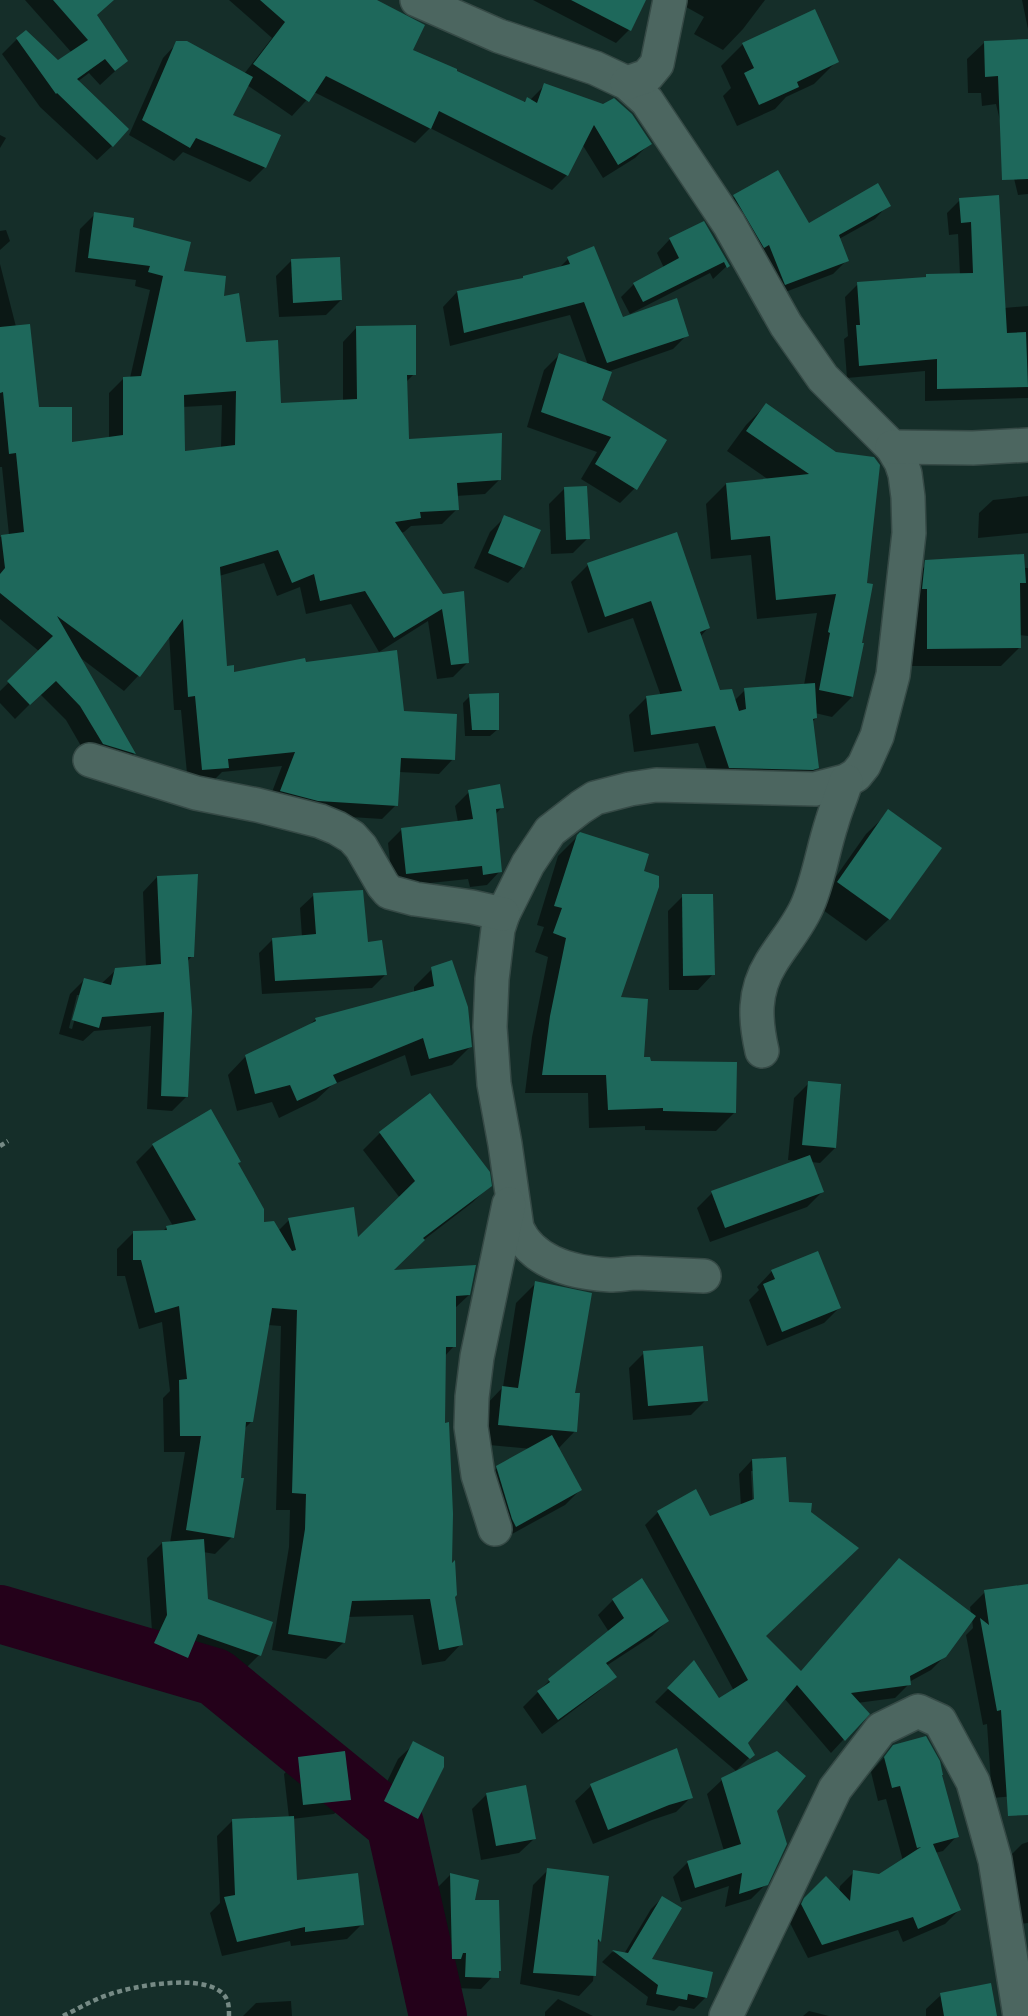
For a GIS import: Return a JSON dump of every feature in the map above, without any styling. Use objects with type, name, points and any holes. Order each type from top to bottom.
[{"type":"street","points":[[417,0],[499,36],[595,68],[627,83],[647,101],[729,224],[786,325],[823,378],[892,447],[905,474],[909,521],[893,675],[877,736],[864,765],[856,775],[846,781],[815,789],[656,785],[595,798],[550,831],[528,864],[498,929],[494,949],[490,1027],[494,1084],[517,1228],[523,1240],[534,1252],[576,1271],[613,1275],[634,1273],[704,1276]]},
{"type":"street","points":[[627,83],[647,76],[657,64],[670,0]]},
{"type":"street","points":[[892,447],[973,448],[1028,445]]},
{"type":"street","points":[[90,760],[196,793],[320,821],[352,837],[389,892],[503,914]]},
{"type":"street","points":[[762,1051],[755,1017],[757,1002],[771,962],[793,932],[808,904],[831,822],[846,781]]},
{"type":"street","points":[[495,1529],[478,1475],[471,1427],[472,1396],[477,1357],[512,1192]]},
{"type":"street","points":[[726,2016],[835,1789],[881,1729],[918,1711],[940,1721],[973,1782],[995,1860],[1020,2016]]},
{"type":"path","points":[[0,1146],[8,1141]]},
{"type":"path","points":[[63,2016],[108,1994],[152,1984],[177,1983],[197,1983],[219,1989],[227,1999],[229,2016]]},
{"type":"building","points":[[53,0],[114,0],[97,15],[128,61],[115,71],[105,59],[77,79],[129,129],[113,147],[56,94],[16,38],[26,30],[58,60],[88,40]]},
{"type":"building","points":[[260,0],[377,0],[425,25],[413,50],[525,102],[527,97],[537,103],[544,83],[603,104],[614,98],[632,114],[652,144],[618,165],[594,125],[568,176],[439,111],[431,129],[326,76],[309,102],[253,64],[285,22]]},
{"type":"building","points":[[571,0],[646,0],[631,31]]},
{"type":"building","points":[[815,9],[839,62],[797,82],[799,87],[759,105],[744,73],[754,68],[742,43]]},
{"type":"building","points":[[1028,39],[1028,179],[1002,180],[998,76],[985,77],[984,41]]},
{"type":"building","points":[[176,41],[187,41],[253,77],[233,115],[281,135],[266,168],[196,138],[190,148],[142,120]]},
{"type":"building","points":[[778,170],[809,223],[878,183],[891,206],[839,235],[849,261],[785,285],[769,245],[764,248],[733,195]]},
{"type":"building","points":[[999,195],[1007,333],[1026,332],[1028,387],[937,389],[937,359],[859,366],[857,282],[926,277],[926,274],[973,273],[971,222],[961,223],[959,198]]},
{"type":"building","points":[[94,212],[134,218],[133,227],[191,242],[184,271],[226,276],[224,296],[239,293],[246,342],[278,340],[281,403],[357,399],[356,326],[416,325],[416,375],[407,375],[409,439],[502,433],[501,480],[457,483],[459,510],[420,512],[421,518],[395,522],[443,594],[464,591],[469,663],[451,665],[442,609],[394,638],[365,591],[320,601],[314,574],[292,583],[278,550],[220,567],[227,666],[234,665],[234,672],[305,658],[306,662],[397,650],[404,711],[457,714],[455,760],[401,758],[398,806],[318,801],[280,791],[295,752],[228,759],[229,768],[202,770],[195,696],[188,697],[183,619],[140,677],[57,616],[136,754],[103,744],[80,706],[56,681],[30,705],[7,681],[53,636],[0,593],[0,574],[5,568],[1,535],[24,532],[16,453],[9,454],[3,392],[0,393],[0,327],[30,324],[39,407],[72,407],[72,442],[123,435],[123,377],[141,376],[163,276],[148,272],[150,266],[88,258]],"holes":[[[236,391],[235,445],[185,451],[184,395]]]},
{"type":"building","points":[[704,221],[730,266],[727,268],[724,262],[643,302],[633,283],[679,258],[669,238]]},
{"type":"building","points":[[594,246],[623,317],[677,298],[689,336],[607,363],[584,302],[464,333],[457,291],[523,278],[570,264],[567,257]]},
{"type":"building","points":[[340,257],[342,300],[293,303],[291,259]]},
{"type":"building","points":[[559,353],[612,372],[602,400],[667,440],[637,490],[595,464],[611,437],[541,412]]},
{"type":"building","points":[[766,403],[836,452],[874,457],[880,465],[867,583],[873,584],[853,697],[819,690],[836,594],[776,600],[770,536],[731,540],[726,483],[809,474],[746,431]]},
{"type":"building","points":[[587,486],[590,539],[566,540],[564,487]]},
{"type":"building","points":[[504,515],[541,530],[524,568],[488,553]]},
{"type":"building","points":[[677,532],[710,628],[700,632],[720,690],[732,689],[739,711],[746,709],[744,688],[815,683],[817,718],[813,719],[819,768],[729,768],[715,726],[651,735],[646,696],[682,691],[651,601],[605,617],[587,563]]},
{"type":"building","points":[[1024,554],[1026,583],[1020,583],[1021,648],[927,649],[927,589],[922,589],[925,560]]},
{"type":"building","points":[[499,693],[499,730],[472,730],[469,694]]},
{"type":"building","points":[[500,784],[504,808],[496,809],[502,872],[483,875],[482,866],[406,874],[401,828],[473,819],[468,790]]},
{"type":"building","points":[[888,809],[942,848],[890,920],[837,882]]},
{"type":"building","points":[[580,832],[649,854],[644,871],[659,876],[659,887],[621,997],[648,999],[644,1057],[650,1057],[651,1061],[737,1062],[736,1113],[663,1111],[663,1108],[608,1110],[606,1075],[542,1075],[550,1016],[566,938],[553,933],[562,908],[554,906]]},
{"type":"building","points":[[198,874],[194,957],[188,957],[192,1011],[188,1097],[161,1096],[164,1012],[102,1017],[99,1028],[72,1020],[84,978],[111,985],[115,968],[161,964],[157,876]]},
{"type":"building","points":[[363,890],[368,942],[382,940],[387,975],[275,981],[272,938],[316,934],[313,893]]},
{"type":"building","points":[[682,894],[713,894],[715,975],[683,976]]},
{"type":"building","points":[[452,960],[468,1007],[472,1047],[429,1059],[423,1038],[333,1075],[337,1083],[297,1101],[290,1085],[255,1094],[245,1055],[316,1021],[315,1018],[434,986],[431,967]]},
{"type":"building","points":[[808,1081],[841,1084],[836,1148],[802,1145]]},
{"type":"building","points":[[430,1093],[490,1172],[492,1186],[423,1238],[425,1240],[394,1270],[476,1265],[470,1295],[456,1296],[456,1347],[446,1347],[445,1423],[449,1422],[452,1563],[455,1560],[455,1597],[463,1645],[439,1650],[430,1599],[352,1601],[345,1643],[288,1634],[305,1529],[306,1494],[292,1493],[297,1310],[272,1308],[253,1422],[246,1422],[241,1478],[244,1478],[234,1538],[186,1530],[201,1436],[180,1436],[179,1380],[187,1379],[179,1306],[155,1313],[141,1260],[133,1260],[133,1231],[167,1230],[166,1226],[196,1220],[152,1144],[211,1109],[264,1209],[264,1222],[274,1221],[292,1251],[296,1250],[288,1218],[354,1207],[358,1237],[415,1181],[379,1132]]},
{"type":"building","points":[[810,1155],[824,1192],[725,1228],[711,1191]]},
{"type":"building","points":[[818,1251],[841,1308],[782,1332],[763,1284],[775,1279],[771,1270]]},
{"type":"building","points":[[535,1281],[592,1293],[575,1393],[580,1393],[577,1432],[498,1425],[502,1386],[518,1388]]},
{"type":"building","points":[[703,1346],[708,1401],[648,1406],[643,1351]]},
{"type":"building","points":[[552,1435],[582,1490],[516,1527],[496,1466]]},
{"type":"building","points":[[786,1457],[789,1502],[812,1503],[811,1512],[859,1548],[766,1636],[801,1671],[899,1558],[976,1616],[946,1657],[910,1676],[911,1685],[851,1693],[870,1714],[845,1741],[797,1685],[748,1743],[755,1755],[750,1759],[667,1688],[694,1660],[719,1698],[748,1680],[657,1511],[696,1489],[710,1516],[754,1499],[752,1459]]},
{"type":"building","points":[[204,1539],[208,1599],[273,1622],[261,1656],[198,1634],[188,1658],[154,1643],[167,1615],[162,1542]]},
{"type":"building","points":[[642,1578],[669,1621],[606,1663],[617,1677],[558,1720],[537,1691],[550,1682],[548,1679],[624,1618],[612,1599]]},
{"type":"building","points":[[1028,1584],[1028,1815],[1008,1816],[1001,1710],[997,1711],[980,1618],[989,1625],[984,1590]]},
{"type":"building","points":[[926,1736],[940,1761],[959,1837],[933,1844],[961,1910],[918,1929],[913,1917],[822,1945],[801,1904],[826,1876],[850,1901],[853,1870],[879,1874],[921,1847],[917,1848],[900,1786],[892,1788],[884,1757],[893,1745]]},
{"type":"building","points":[[413,1741],[444,1757],[444,1767],[418,1819],[384,1801]]},
{"type":"building","points":[[677,1748],[693,1798],[608,1830],[590,1784]]},
{"type":"building","points":[[345,1751],[351,1800],[303,1805],[298,1757]]},
{"type":"building","points":[[777,1751],[806,1776],[777,1811],[787,1844],[768,1885],[739,1894],[742,1873],[695,1888],[687,1861],[741,1844],[721,1778]]},
{"type":"building","points":[[526,1785],[536,1839],[496,1846],[486,1793]]},
{"type":"building","points":[[294,1816],[297,1880],[358,1873],[364,1925],[305,1932],[305,1927],[237,1942],[224,1897],[235,1895],[232,1819]]},
{"type":"building","points":[[547,1868],[609,1876],[601,1942],[598,1939],[596,1976],[533,1973]]},
{"type":"building","points":[[450,1873],[479,1880],[475,1900],[499,1900],[499,1978],[465,1977],[466,1953],[463,1953],[461,1959],[452,1959]]},
{"type":"building","points":[[662,1896],[682,1908],[652,1959],[713,1972],[707,1998],[688,1994],[687,2000],[656,1994],[658,1985],[612,1950],[628,1953]]},
{"type":"building","points":[[991,1983],[997,2016],[944,2016],[940,1993]]},
{"type":"waterway","points":[[0,1614],[215,1677],[395,1824],[438,2016]]}]
